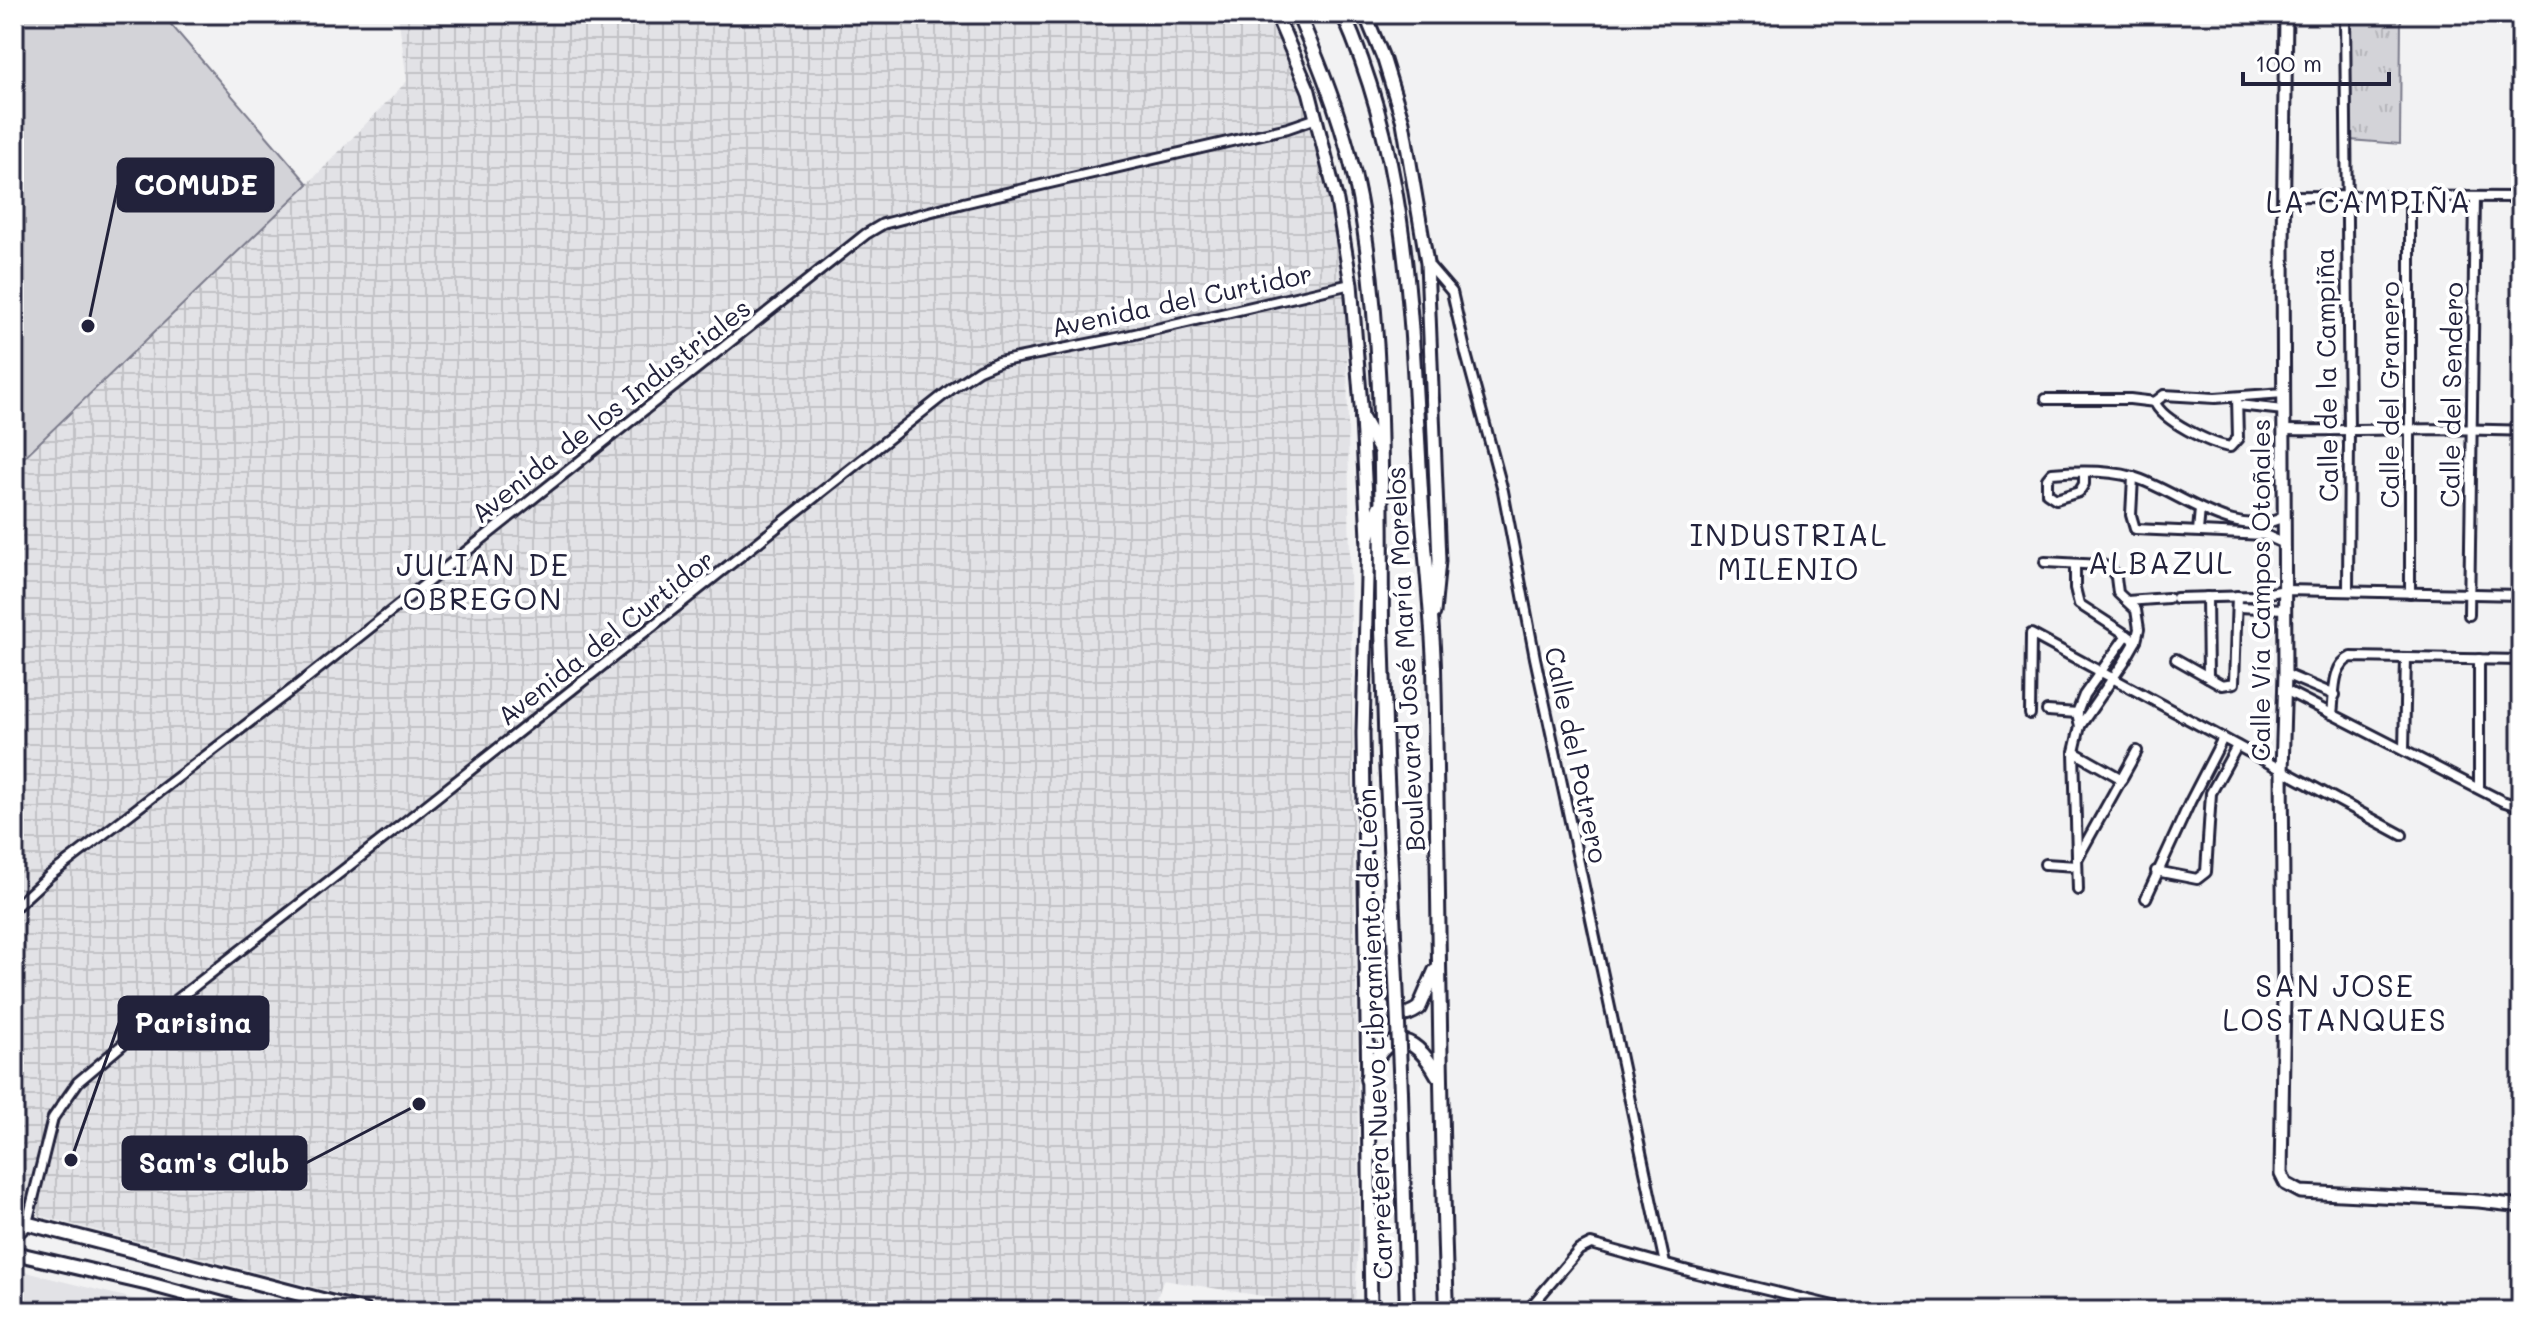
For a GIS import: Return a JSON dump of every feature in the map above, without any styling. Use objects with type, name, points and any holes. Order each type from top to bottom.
[{"type":"main road","name":"Boulevard José María Morelos","points":[[1298,14],[1337,113],[1359,196],[1371,272],[1383,496],[1382,630],[1386,756]]},
{"type":"main road","name":"Boulevard José María Morelos","points":[[1343,14],[1380,117],[1394,173],[1408,277],[1431,630],[1447,1311]]},
{"type":"main road","points":[[1362,418],[1381,452]]},
{"type":"main road","points":[[1368,538],[1383,496]]},
{"type":"main road","name":"Carretera Nuevo Libramiento de León","points":[[1386,756],[1407,1311]]},
{"type":"main road","points":[[1366,976],[1373,996],[1385,1011],[1411,1014],[1423,1002],[1438,960]]},
{"type":"main road","points":[[1367,1079],[1381,1050],[1403,1041],[1414,1044],[1424,1053],[1440,1078]]},
{"type":"main road","points":[[14,1235],[20,1221],[365,1311]]},
{"type":"main road","points":[[14,1253],[249,1311]]},
{"type":"street","points":[[1276,14],[1301,70],[1317,118],[1337,201],[1351,284],[1362,418],[1368,538],[1363,733],[1371,1311]]},
{"type":"street","points":[[1365,14],[1394,89],[1403,122],[1427,263],[1439,561],[1431,630]]},
{"type":"street","name":"Calle Vía Campos Otoñales","points":[[2286,14],[2281,1166],[2286,1184],[2301,1192],[2519,1204]]},
{"type":"street","name":"Calle de la Campiña","points":[[2345,14],[2348,591]]},
{"type":"street","name":"Avenida de los Industriales","points":[[14,908],[49,876],[298,685],[866,234],[883,224],[963,203],[1288,128],[1317,118]]},
{"type":"street","points":[[2285,196],[2521,197]]},
{"type":"street","name":"Calle del Granero","points":[[2410,197],[2410,593]]},
{"type":"street","name":"Calle del Sendero","points":[[2469,615],[2475,197]]},
{"type":"street","name":"Calle del Potrero","points":[[1427,263],[1452,292],[1503,491],[1532,643],[1665,1264]]},
{"type":"street","name":"Avenida del Curtidor","points":[[20,1221],[53,1118],[78,1082],[160,1013],[467,774],[955,386],[998,362],[1351,284]]},
{"type":"street","points":[[2238,401],[2284,393]]},
{"type":"street","points":[[2046,399],[2155,402],[2164,395],[2238,401],[2284,410]]},
{"type":"street","points":[[2155,402],[2166,418],[2219,445],[2230,447],[2238,438],[2238,401]]},
{"type":"street","points":[[2284,430],[2349,431],[2409,427],[2521,431]]},
{"type":"street","points":[[2084,473],[2084,484],[2079,492],[2056,499],[2047,493],[2049,474],[2109,472],[2133,477],[2219,518],[2265,523],[2286,516]]},
{"type":"street","points":[[2133,477],[2131,515],[2135,529],[2265,535],[2285,544]]},
{"type":"street","points":[[2198,531],[2200,509]]},
{"type":"street","points":[[2237,521],[2237,534]]},
{"type":"street","points":[[2045,562],[2075,566],[2102,565],[2111,569],[2116,577],[2118,593],[2136,610],[2138,619],[2136,641],[2080,726],[2074,752],[2078,890]]},
{"type":"street","points":[[2075,566],[2079,604],[2136,641]]},
{"type":"street","points":[[2127,601],[2237,596],[2285,590],[2521,595]]},
{"type":"street","points":[[2176,659],[2222,685],[2234,683],[2237,596]]},
{"type":"street","points":[[2207,597],[2208,677]]},
{"type":"street","points":[[2237,607],[2285,609]]},
{"type":"street","points":[[2030,714],[2031,634],[2402,835]]},
{"type":"street","points":[[2080,726],[2077,713],[2084,695],[2127,635]]},
{"type":"street","points":[[2404,750],[2406,658]]},
{"type":"street","points":[[2332,714],[2337,671],[2345,659],[2521,660]]},
{"type":"street","points":[[2479,659],[2479,788]]},
{"type":"street","points":[[2285,674],[2335,695]]},
{"type":"street","points":[[2285,690],[2502,801],[2521,807]]},
{"type":"street","points":[[2047,711],[2088,716]]},
{"type":"street","points":[[2146,898],[2156,871],[2223,738]]},
{"type":"street","points":[[2156,871],[2197,879],[2206,872],[2207,811],[2211,793],[2237,746]]},
{"type":"street","points":[[2077,863],[2137,751]]},
{"type":"street","points":[[2074,752],[2122,779]]},
{"type":"street","points":[[2190,802],[2207,811]]},
{"type":"street","points":[[2074,825],[2094,831]]},
{"type":"street","points":[[2045,864],[2077,863]]},
{"type":"street","points":[[1527,1311],[1585,1246],[1597,1245],[1854,1311]]},
{"type":"shaded area","points":[[398,14],[1264,14],[1310,95],[1346,282],[1359,1207],[1355,1311],[1163,1280],[1153,1311],[406,1311],[14,1209],[14,457],[308,184],[407,81]]},
{"type":"shaded area","points":[[14,1269],[181,1311],[14,1311]]},
{"type":"green space","points":[[14,14],[162,14],[308,184],[14,467]]},
{"type":"green space","points":[[2350,14],[2401,14],[2400,144],[2350,140]]},
{"type":"place","name":"COMUDE","points":[[88,326]]},
{"type":"place","name":"Sam's Club","points":[[419,1104]]},
{"type":"place","name":"Parisina","points":[[71,1160]]},
{"type":"district","name":"LA CAMPIÑA","points":[[2369,203]]},
{"type":"district","name":"INDUSTRIAL MILENIO","points":[[1789,553]]},
{"type":"district","name":"ALBAZUL","points":[[2161,564]]},
{"type":"district","name":"JULIAN DE OBREGON","points":[[483,583]]},
{"type":"district","name":"SAN JOSE LOS TANQUES","points":[[2335,1004]]}]
